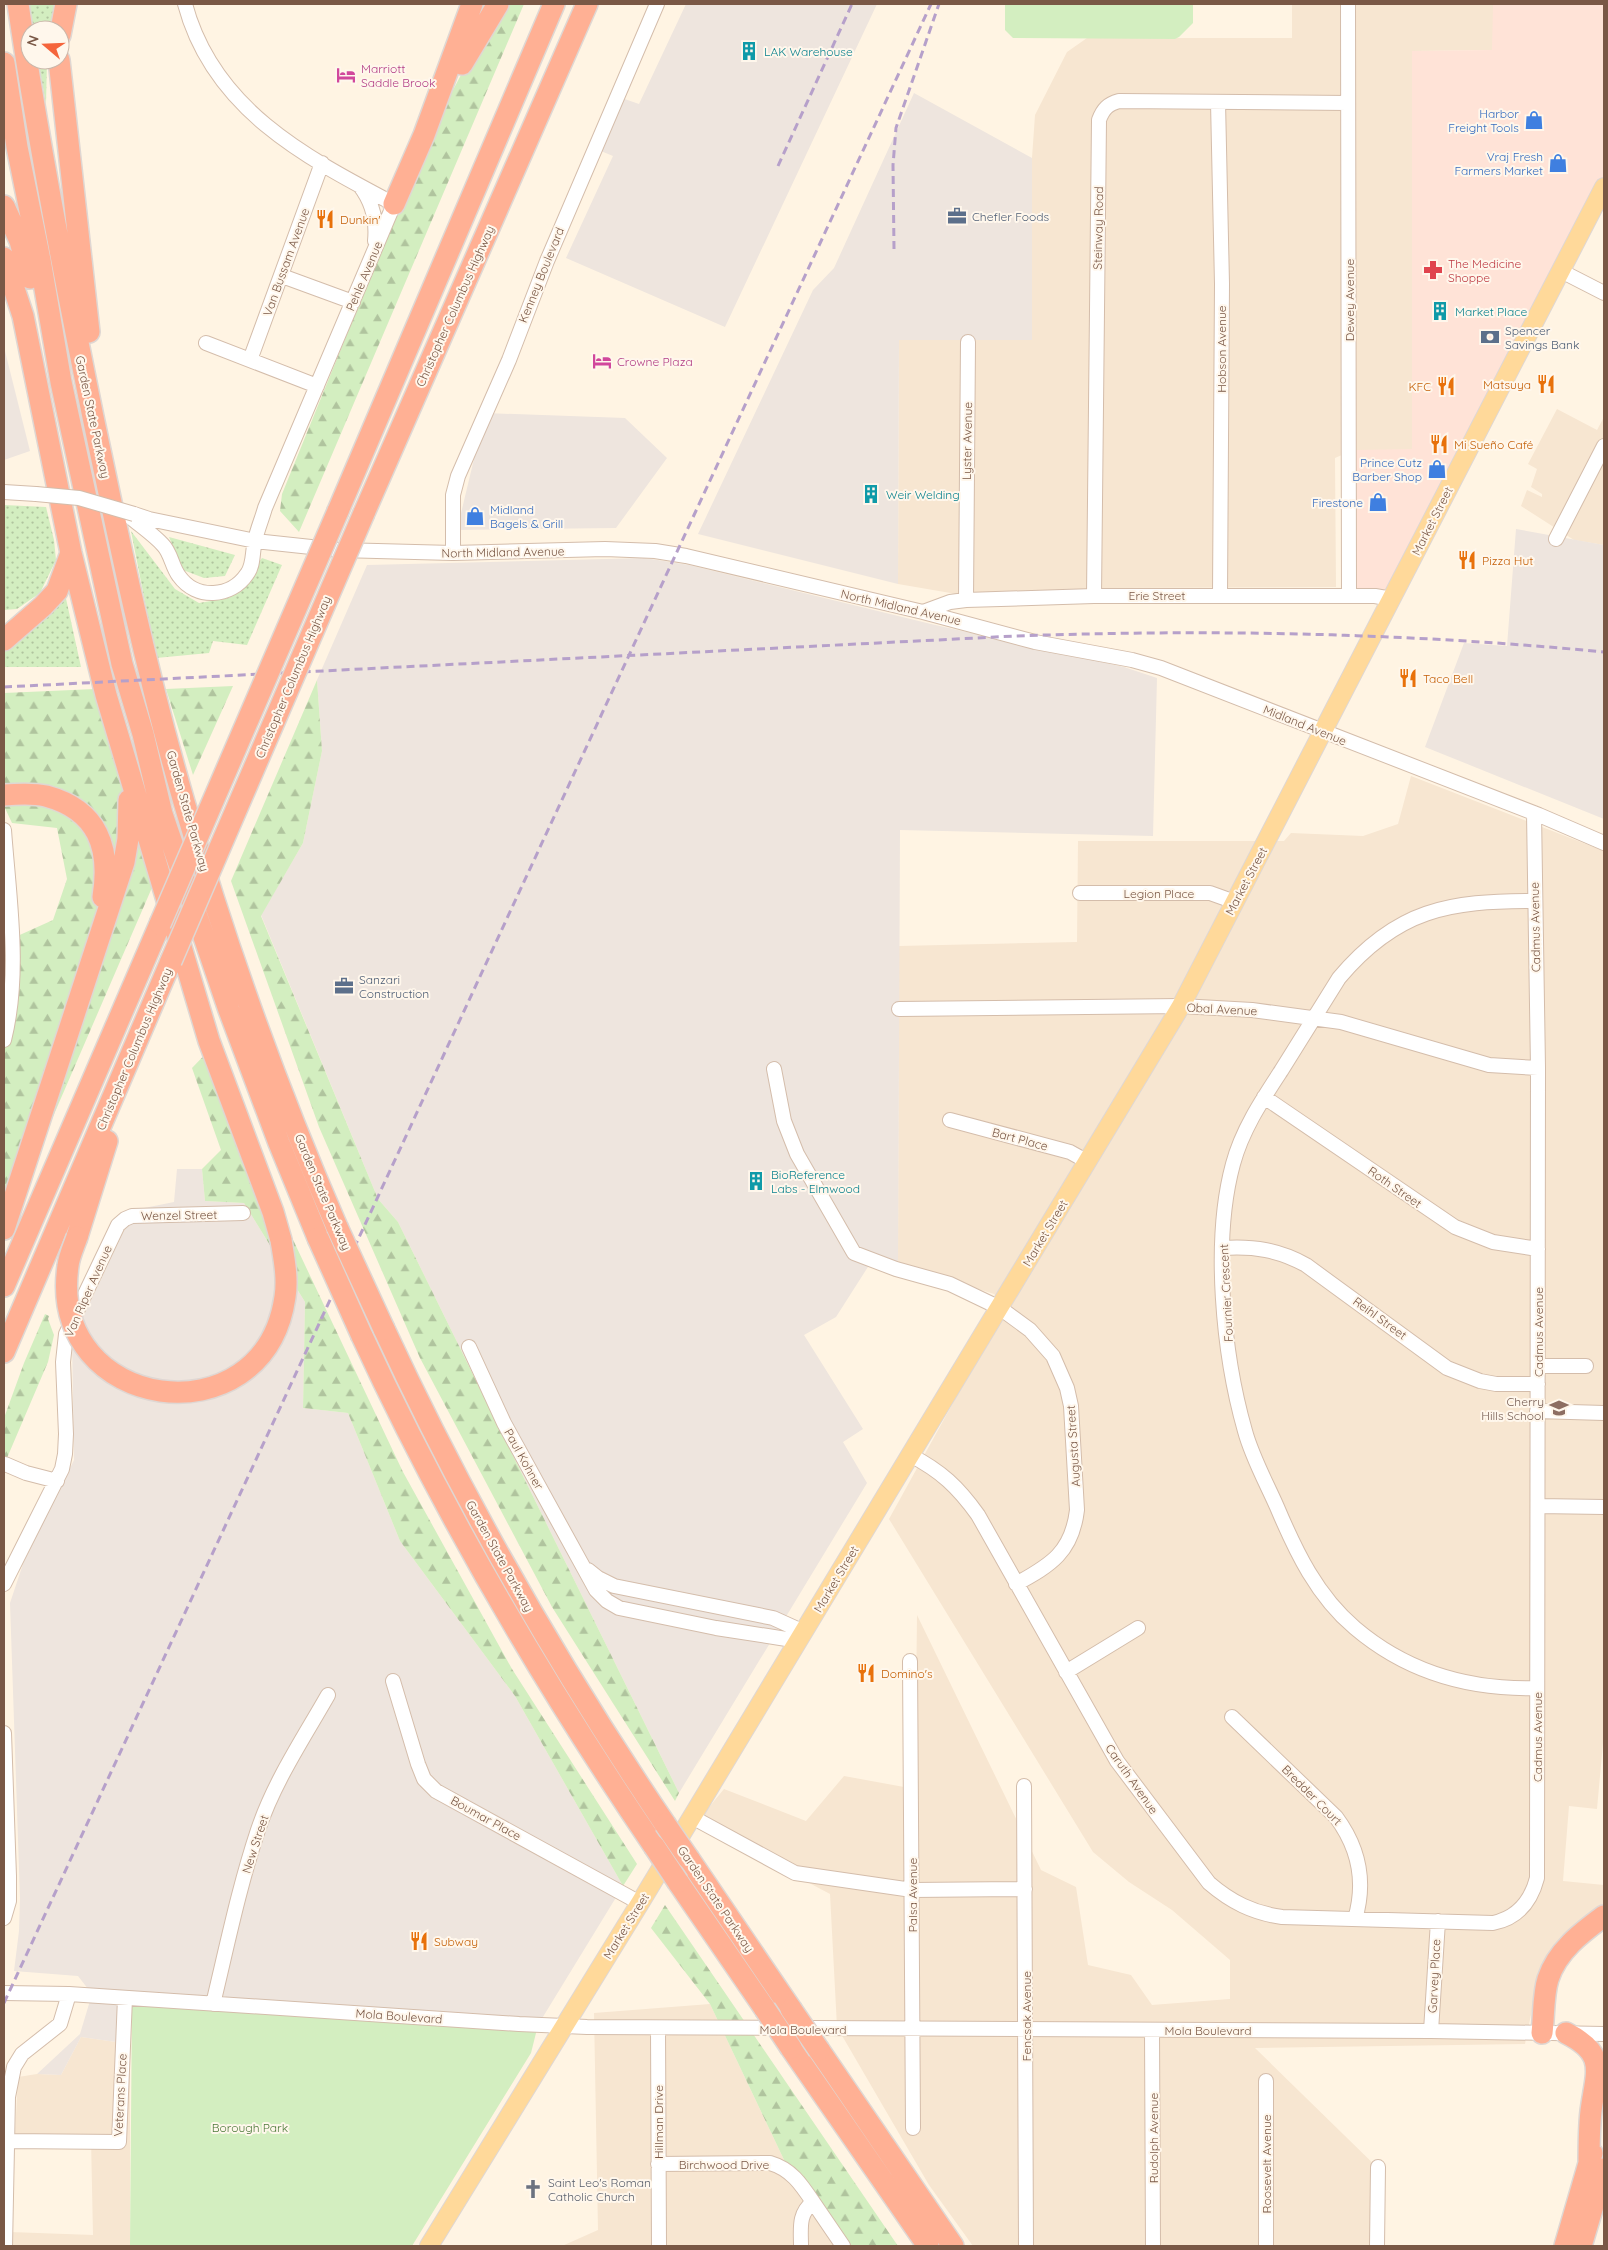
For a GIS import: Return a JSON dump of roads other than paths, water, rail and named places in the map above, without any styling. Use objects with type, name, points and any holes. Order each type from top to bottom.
[{"type":"highway","name":"Garden State Parkway","points":[[18,4],[48,182],[104,471],[146,660],[199,851],[226,938],[273,1069],[337,1227],[428,1422],[493,1546],[575,1685],[689,1860],[953,2246]]},
{"type":"highway","points":[[63,20],[66,4]]},
{"type":"highway","points":[[394,204],[424,135],[472,4]]},
{"type":"highway","points":[[458,70],[480,4]]},
{"type":"highway","points":[[424,135],[458,70],[498,4]]},
{"type":"highway","name":"Christopher Columbus Highway","points":[[4,1286],[554,4]]},
{"type":"highway","name":"Christopher Columbus Highway","points":[[4,1352],[364,513],[587,4]]},
{"type":"highway","points":[[558,70],[600,4]]},
{"type":"highway","name":"Garden State Parkway","points":[[4,63],[17,147],[40,260],[60,382],[122,664],[143,734],[162,814],[253,1077],[318,1238],[408,1432],[479,1564],[556,1696],[678,1882],[928,2246]]},
{"type":"highway","points":[[60,70],[104,471]]},
{"type":"highway","points":[[4,206],[29,268],[41,337],[60,382]]},
{"type":"highway","points":[[4,258],[23,316],[72,553],[128,791],[130,816],[124,862],[39,1118]]},
{"type":"highway","points":[[4,640],[43,606],[57,591],[72,553]]},
{"type":"highway","points":[[4,617],[20,616],[43,606]]},
{"type":"highway","points":[[106,695],[209,1041],[273,1212],[281,1240],[285,1267],[285,1296],[280,1322],[268,1345],[253,1363],[231,1379],[206,1390],[178,1393],[152,1391],[127,1382],[105,1369],[88,1351],[78,1334],[69,1310],[66,1288],[68,1264],[135,1047]]},
{"type":"highway","points":[[4,795],[45,796],[62,802],[79,812],[92,824],[100,839],[106,857],[106,880],[96,928],[4,1229]]},
{"type":"highway","points":[[1542,2033],[1548,1979],[1558,1958],[1579,1934],[1604,1916]]},
{"type":"highway","points":[[1565,2246],[1596,2167],[1591,2111],[1599,2070],[1594,2054],[1582,2040],[1566,2033]]},
{"type":"highway","points":[[1581,2246],[1604,2113]]},
{"type":"main road","name":"Market Street","points":[[429,2246],[640,1903],[1181,1006],[1604,187]]},
{"type":"street","points":[[185,4],[197,39],[209,62],[236,98],[260,122],[322,163],[394,204]]},
{"type":"street","name":"Kenney Boulevard","points":[[453,553],[453,495],[458,476],[509,360],[546,261],[657,4]]},
{"type":"street","name":"Dewey Avenue","points":[[1348,4],[1349,596]]},
{"type":"street","name":"Steinway Road","points":[[1094,596],[1099,120],[1106,107],[1119,101],[1348,103]]},
{"type":"street","name":"Hobson Avenue","points":[[1218,102],[1222,284],[1220,595]]},
{"type":"street","name":"Van Bussam Avenue","points":[[250,360],[322,163]]},
{"type":"street","points":[[360,186],[367,194],[374,212],[376,230],[374,251]]},
{"type":"street","name":"Pehle Avenue","points":[[148,525],[165,546],[178,575],[188,586],[212,594],[225,592],[237,585],[248,574],[265,508],[394,204]]},
{"type":"street","points":[[1561,271],[1604,293]]},
{"type":"street","points":[[282,276],[353,302]]},
{"type":"street","name":"Lyster Avenue","points":[[966,600],[968,342]]},
{"type":"street","points":[[206,343],[317,386]]},
{"type":"street","points":[[1556,539],[1604,446]]},
{"type":"street","name":"North Midland Avenue","points":[[4,492],[79,498],[119,508],[148,525],[255,541],[338,550],[453,553],[605,549],[654,551],[686,556],[998,631]]},
{"type":"street","points":[[4,497],[36,494]]},
{"type":"street","name":"Erie Street","points":[[923,612],[950,602],[966,600],[1094,596],[1375,596],[1392,599]]},
{"type":"street","name":"Midland Avenue","points":[[998,631],[1034,642],[1132,660],[1160,668],[1534,813],[1604,844]]},
{"type":"street","name":"Cadmus Avenue","points":[[1438,1921],[1500,1921],[1520,1911],[1534,1890],[1537,1878],[1538,1068],[1534,813]]},
{"type":"street","points":[[4,830],[11,1005],[4,1040]]},
{"type":"street","name":"Legion Place","points":[[1080,893],[1210,893],[1235,902]]},
{"type":"street","name":"Fournier Crescent","points":[[1534,901],[1465,903],[1425,913],[1383,935],[1350,965],[1339,978],[1264,1097],[1242,1137],[1233,1162],[1225,1205],[1223,1286],[1228,1346],[1245,1433],[1294,1549],[1322,1593],[1354,1627],[1374,1643],[1419,1669],[1443,1678],[1481,1686],[1511,1689],[1537,1688]]},
{"type":"street","name":"Obal Avenue","points":[[899,1009],[1181,1006],[1252,1010],[1341,1022],[1489,1065],[1538,1068]]},
{"type":"street","name":"Augusta Street","points":[[774,1070],[784,1121],[797,1154],[854,1253],[896,1269],[950,1284],[1000,1308],[1030,1330],[1053,1356],[1062,1372],[1071,1406],[1077,1510],[1072,1534],[1056,1558],[1046,1567],[1016,1584]]},
{"type":"street","name":"Roth Street","points":[[1264,1097],[1455,1227],[1493,1242],[1538,1249]]},
{"type":"street","name":"Bart Place","points":[[950,1120],[1070,1152],[1088,1162]]},
{"type":"street","name":"Wenzel Street","points":[[118,1225],[132,1216],[243,1213]]},
{"type":"street","name":"Van Riper Avenue","points":[[5,1577],[57,1481],[65,1454],[67,1420],[63,1362],[66,1334],[118,1225]]},
{"type":"street","name":"Reihl Street","points":[[1223,1248],[1259,1248],[1292,1257],[1322,1276],[1432,1358],[1462,1376],[1496,1384],[1538,1384]]},
{"type":"street","name":"Paul Kohner","points":[[469,1347],[504,1423],[596,1590],[607,1601],[619,1608],[716,1628],[801,1637]]},
{"type":"street","points":[[1538,1366],[1586,1366]]},
{"type":"street","points":[[1537,1412],[1604,1413]]},
{"type":"street","name":"Caruth Avenue","points":[[910,1455],[934,1467],[965,1498],[978,1515],[1117,1761],[1210,1883],[1221,1893],[1250,1910],[1266,1915],[1438,1921]]},
{"type":"street","points":[[5,1464],[26,1473],[57,1481]]},
{"type":"street","points":[[1538,1506],[1604,1507]]},
{"type":"street","name":"Paul Kohner","points":[[585,1568],[598,1578],[614,1586],[773,1618],[801,1637]]},
{"type":"street","points":[[1066,1672],[1138,1628]]},
{"type":"street","name":"Palsa Avenue","points":[[910,1661],[913,2128]]},
{"type":"street","name":"Boumar Place","points":[[393,1681],[418,1764],[424,1779],[436,1791],[640,1903]]},
{"type":"street","name":"New Street","points":[[213,2004],[237,1902],[258,1830],[277,1785],[328,1695]]},
{"type":"street","name":"Bredder Court","points":[[1232,1717],[1336,1817],[1345,1830],[1354,1846],[1361,1877],[1361,1892],[1355,1919]]},
{"type":"street","points":[[4,1733],[10,1876],[9,1901],[4,1918]]},
{"type":"street","name":"Fencsak Avenue","points":[[1024,1786],[1026,2246]]},
{"type":"street","points":[[692,1817],[795,1873],[912,1890],[1025,1889]]},
{"type":"street","name":"Garvey Place","points":[[1431,2031],[1438,1921]]},
{"type":"street","name":"Mola Boulevard","points":[[4,1992],[70,1994],[564,2026],[658,2029],[1431,2031],[1604,2034]]},
{"type":"street","points":[[5,2246],[8,2098],[14,2067],[22,2054],[60,2024],[70,1994]]},
{"type":"street","name":"Veterans Place","points":[[7,2141],[118,2142],[125,1998]]},
{"type":"street","name":"Hillman Drive","points":[[658,2029],[659,2246]]},
{"type":"street","name":"Rudolph Avenue","points":[[1152,2030],[1153,2246]]},
{"type":"street","name":"Roosevelt Avenue","points":[[1266,2081],[1266,2246]]},
{"type":"street","name":"Birchwood Drive","points":[[658,2164],[770,2163],[781,2166],[799,2181],[843,2246]]},
{"type":"street","points":[[1377,2246],[1378,2167]]},
{"type":"street","points":[[801,2246],[801,2216],[805,2208],[813,2202]]},
{"type":"railway","points":[[778,166],[852,4]]},
{"type":"railway","points":[[4,2003],[931,4]]},
{"type":"railway","points":[[894,249],[893,165],[896,128],[939,4]]},
{"type":"railway","points":[[4,687],[1016,636],[1090,634],[1310,634],[1457,641],[1604,652]]},
{"type":"place","name":"LAK Warehouse","points":[[749,51]]},
{"type":"place","name":"Marriott Saddle Brook","points":[[346,75]]},
{"type":"place","name":"Harbor Freight Tools","points":[[1534,120]]},
{"type":"place","name":"Vraj Fresh Farmers Market","points":[[1558,163]]},
{"type":"place","name":"Chefler Foods","points":[[957,216]]},
{"type":"place","name":"Dunkin'","points":[[325,219]]},
{"type":"place","name":"The Medicine Shoppe","points":[[1433,270]]},
{"type":"place","name":"Market Place","points":[[1440,311]]},
{"type":"place","name":"Spencer Savings Bank","points":[[1490,337]]},
{"type":"place","name":"Crowne Plaza","points":[[602,361]]},
{"type":"place","name":"Matsuya","points":[[1546,384]]},
{"type":"place","name":"KFC","points":[[1446,386]]},
{"type":"place","name":"Mi Sueño Café","points":[[1439,444]]},
{"type":"place","name":"Prince Cutz Barber Shop","points":[[1437,469]]},
{"type":"place","name":"Weir Welding","points":[[871,494]]},
{"type":"place","name":"Firestone","points":[[1378,502]]},
{"type":"place","name":"Midland Bagels & Grill","points":[[475,516]]},
{"type":"place","name":"Pizza Hut","points":[[1467,560]]},
{"type":"place","name":"Taco Bell","points":[[1408,678]]},
{"type":"place","name":"Sanzari Construction","points":[[344,986]]},
{"type":"place","name":"BioReference Labs - Elmwood","points":[[756,1181]]},
{"type":"place","name":"Cherry Hills School","points":[[1559,1408]]},
{"type":"place","name":"Domino's","points":[[866,1673]]},
{"type":"place","name":"Subway","points":[[419,1941]]},
{"type":"place","name":"Saint Leo's Roman Catholic Church","points":[[533,2189]]},
{"type":"park label","name":"Borough Park","points":[[250,2127]]}]
